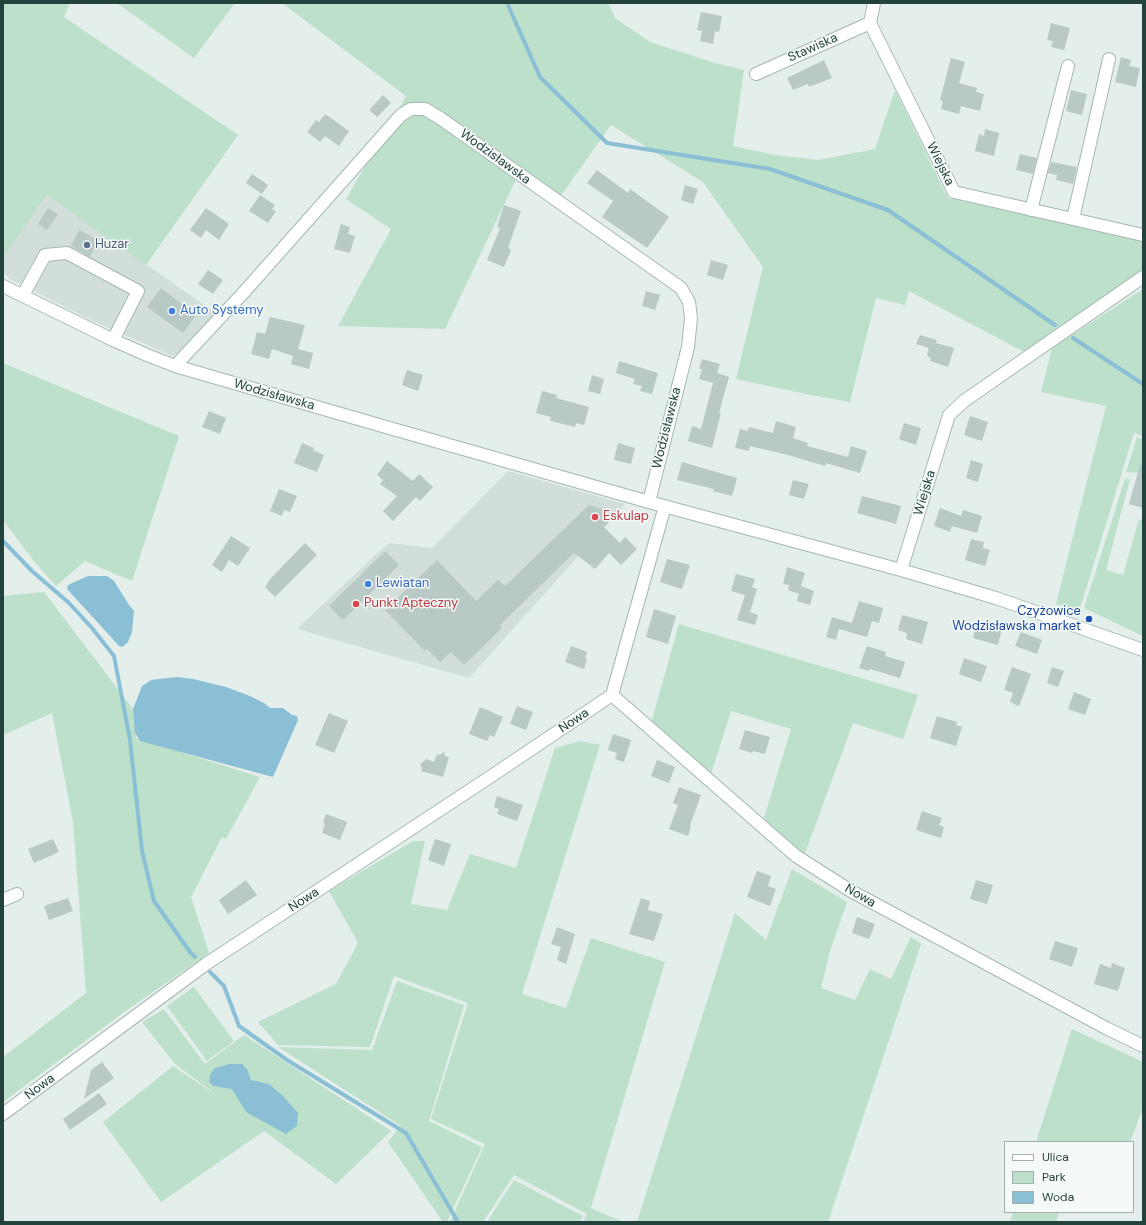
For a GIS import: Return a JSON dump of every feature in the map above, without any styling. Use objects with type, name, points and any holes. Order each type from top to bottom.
[{"type":"street","points":[[870,22],[874,3]]},
{"type":"street","name":"Stawiska","points":[[756,74],[870,22]]},
{"type":"street","name":"Wiejska","points":[[870,22],[954,192],[1143,235]]},
{"type":"street","points":[[1073,219],[1109,59]]},
{"type":"street","points":[[1031,210],[1068,66]]},
{"type":"street","name":"Wodzisławska","points":[[175,366],[245,291],[401,115],[411,109],[426,109],[681,288],[689,302],[691,318],[688,347],[649,502]]},
{"type":"street","points":[[23,295],[45,255],[67,253],[138,291],[113,340]]},
{"type":"street","name":"Wiejska","points":[[901,570],[949,415],[964,401],[1143,277]]},
{"type":"street","name":"Wodzisławska","points":[[3,286],[113,340],[175,366],[649,502],[901,570],[996,598],[1143,650]]},
{"type":"street","points":[[612,695],[665,506]]},
{"type":"street","name":"Nowa","points":[[3,1114],[206,964],[612,695],[796,856],[850,891],[1106,1028],[1143,1046]]},
{"type":"street","points":[[3,900],[17,894]]},
{"type":"shaded area","points":[[47,195],[217,314],[181,352],[172,356],[95,322],[10,279],[3,272],[3,256]]},
{"type":"shaded area","points":[[508,471],[625,504],[469,678],[297,629],[373,557],[390,543],[432,548]]},
{"type":"green space","points":[[3,3],[70,3],[64,17],[238,135],[146,265],[47,195],[3,257]]},
{"type":"green space","points":[[117,3],[235,3],[194,58]]},
{"type":"green space","points":[[282,3],[608,3],[615,18],[650,42],[715,63],[744,70],[733,146],[775,155],[818,160],[875,149],[895,90],[948,198],[1143,240],[1143,270],[1026,353],[909,291],[905,305],[876,298],[850,402],[736,379],[763,267],[703,182],[611,125],[560,197],[521,169],[445,329],[338,326],[391,229],[346,199],[406,96]]},
{"type":"green space","points":[[1143,289],[1143,436],[1134,433],[1079,612],[1056,604],[1106,406],[1041,392],[1052,348]]},
{"type":"green space","points":[[3,363],[179,436],[132,581],[85,561],[56,586],[33,560],[3,520]]},
{"type":"green space","points":[[1137,437],[1143,440],[1143,473],[1126,472]]},
{"type":"green space","points":[[1125,479],[1130,479],[1106,570],[1123,575],[1139,519],[1143,521],[1143,636],[1084,608]]},
{"type":"green space","points":[[44,592],[133,709],[136,738],[260,777],[226,839],[222,837],[191,897],[209,953],[127,1010],[3,1102],[3,1057],[86,993],[73,822],[52,713],[3,735],[3,596]]},
{"type":"green space","points":[[679,624],[918,695],[903,739],[853,723],[804,856],[763,821],[791,729],[731,711],[711,774],[651,723]]},
{"type":"green space","points":[[580,741],[600,745],[522,994],[566,1008],[591,938],[665,962],[591,1208],[623,1222],[583,1222],[587,1214],[514,1175],[483,1222],[450,1222],[485,1144],[431,1119],[468,1003],[394,976],[370,1047],[278,1045],[258,1022],[336,984],[358,943],[329,891],[413,841],[425,841],[411,904],[447,910],[470,854],[516,868],[555,748]]},
{"type":"green space","points":[[792,869],[847,902],[830,951],[821,988],[855,1000],[870,969],[891,979],[911,937],[921,944],[828,1222],[637,1222],[735,913],[766,940]]},
{"type":"green space","points":[[397,981],[464,1005],[429,1121],[482,1147],[447,1222],[443,1222],[388,1142],[401,1126],[278,1047],[372,1050]]},
{"type":"green space","points":[[194,987],[234,1041],[207,1061],[167,1006]]},
{"type":"green space","points":[[164,1009],[205,1064],[244,1035],[391,1131],[336,1184],[264,1131],[161,1202],[103,1122],[173,1066],[221,1098],[175,1064],[142,1022]]},
{"type":"green space","points":[[1072,1029],[1143,1062],[1143,1108],[1130,1141],[1036,1141]]},
{"type":"green space","points":[[514,1180],[583,1216],[580,1222],[487,1222]]},
{"type":"green space","points":[[1013,1213],[1059,1213],[1056,1222],[1010,1222]]},
{"type":"water","points":[[88,576],[107,576],[114,581],[134,611],[132,632],[128,642],[124,646],[120,647],[67,589],[68,585]]},
{"type":"water","points":[[177,677],[193,679],[226,687],[250,696],[264,703],[270,708],[283,708],[292,715],[297,716],[298,720],[273,777],[140,741],[135,733],[133,709],[142,686],[151,680]]},
{"type":"water","points":[[230,1064],[242,1064],[247,1069],[251,1080],[269,1084],[284,1097],[298,1113],[297,1126],[286,1134],[246,1112],[232,1089],[213,1086],[209,1082],[210,1075],[215,1068]]},
{"type":"building","points":[[701,12],[722,16],[719,32],[715,31],[713,44],[700,41],[702,31],[697,30]]},
{"type":"building","points":[[1051,23],[1070,28],[1064,50],[1051,47],[1053,41],[1047,40]]},
{"type":"building","points":[[1121,57],[1131,60],[1129,66],[1140,68],[1136,87],[1115,82]]},
{"type":"building","points":[[951,58],[965,62],[959,83],[977,88],[976,92],[984,94],[980,111],[961,106],[959,114],[941,109],[943,101],[940,100]]},
{"type":"building","points":[[824,60],[832,78],[809,87],[808,84],[793,90],[787,78]]},
{"type":"building","points":[[1071,90],[1087,94],[1082,115],[1066,111]]},
{"type":"building","points":[[383,95],[391,103],[377,117],[369,110]]},
{"type":"building","points":[[325,114],[349,131],[339,146],[325,136],[320,142],[307,132],[316,120],[319,122]]},
{"type":"building","points":[[985,129],[999,133],[994,156],[975,151],[979,134],[984,136]]},
{"type":"building","points":[[1020,154],[1037,158],[1033,174],[1016,170]]},
{"type":"building","points":[[1051,162],[1077,167],[1073,184],[1056,180],[1057,175],[1048,173]]},
{"type":"building","points":[[597,170],[628,193],[630,189],[669,217],[647,248],[602,217],[613,201],[587,183]]},
{"type":"building","points":[[252,174],[268,185],[262,194],[246,183]]},
{"type":"building","points":[[685,185],[698,189],[693,204],[681,200]]},
{"type":"building","points":[[260,195],[275,205],[272,209],[276,211],[268,223],[249,211]]},
{"type":"building","points":[[504,205],[521,211],[508,248],[511,250],[504,267],[487,260],[500,228],[497,227]]},
{"type":"building","points":[[48,208],[58,214],[47,230],[38,224]]},
{"type":"building","points":[[206,208],[229,224],[219,240],[206,230],[201,238],[190,230]]},
{"type":"building","points":[[341,224],[350,227],[348,234],[355,236],[350,253],[334,249]]},
{"type":"building","points":[[79,230],[99,240],[90,257],[71,246]]},
{"type":"building","points":[[711,260],[728,265],[723,280],[707,275]]},
{"type":"building","points":[[208,270],[223,280],[213,294],[198,284]]},
{"type":"building","name":"Auto Systemy","points":[[161,288],[196,315],[183,333],[147,307]]},
{"type":"building","points":[[646,291],[660,295],[655,310],[642,306]]},
{"type":"building","points":[[270,317],[305,325],[298,349],[313,353],[309,369],[291,364],[293,356],[272,349],[269,359],[251,354],[257,332],[265,334]]},
{"type":"building","points":[[920,335],[937,340],[936,343],[954,348],[948,367],[930,361],[931,358],[927,356],[929,348],[916,344]]},
{"type":"building","points":[[702,359],[720,364],[717,373],[729,377],[719,413],[721,413],[712,448],[688,441],[692,426],[701,429],[713,383],[699,379],[702,369],[699,369]]},
{"type":"building","points":[[619,361],[658,373],[652,394],[640,391],[642,386],[633,384],[635,379],[616,373]]},
{"type":"building","points":[[407,370],[423,375],[418,391],[402,385]]},
{"type":"building","points":[[592,375],[604,379],[600,394],[588,391]]},
{"type":"building","points":[[542,391],[557,395],[556,398],[589,407],[584,425],[576,423],[575,427],[550,421],[551,417],[536,413]]},
{"type":"building","points":[[209,411],[226,418],[220,434],[202,427]]},
{"type":"building","points":[[970,416],[988,422],[982,441],[964,435]]},
{"type":"building","points":[[776,421],[796,427],[793,438],[808,443],[807,446],[848,457],[851,446],[867,451],[860,473],[826,463],[825,466],[750,446],[749,451],[735,448],[740,429],[748,431],[749,427],[773,433]]},
{"type":"building","points":[[904,423],[921,428],[916,445],[899,439]]},
{"type":"building","points":[[302,443],[314,448],[313,450],[324,455],[317,472],[294,463]]},
{"type":"building","points":[[618,443],[635,448],[631,464],[614,460]]},
{"type":"building","points":[[971,460],[983,464],[978,482],[966,478]]},
{"type":"building","points":[[387,461],[413,481],[419,474],[433,487],[420,501],[416,497],[393,521],[383,511],[397,496],[380,484],[383,480],[377,475]]},
{"type":"building","points":[[682,462],[737,478],[732,496],[713,491],[714,489],[677,480]]},
{"type":"building","points":[[1140,465],[1143,465],[1143,508],[1129,504]]},
{"type":"building","points":[[793,480],[809,484],[804,499],[789,495]]},
{"type":"building","points":[[279,489],[297,496],[290,512],[284,510],[282,516],[270,511]]},
{"type":"building","points":[[862,496],[901,506],[896,524],[857,513]]},
{"type":"building","points":[[589,505],[609,511],[614,517],[604,527],[620,543],[625,537],[637,549],[621,565],[609,553],[595,569],[574,553],[500,625],[502,628],[464,665],[451,652],[440,662],[427,649],[425,651],[385,610],[437,560],[476,601],[498,580],[505,586]]},
{"type":"building","points":[[940,508],[961,516],[963,510],[982,516],[977,533],[952,526],[950,532],[934,526]]},
{"type":"building","points":[[231,536],[250,548],[238,566],[229,560],[222,572],[212,565]]},
{"type":"building","points":[[971,539],[984,542],[983,548],[990,550],[985,566],[965,560]]},
{"type":"building","points":[[305,543],[317,555],[275,597],[265,587],[270,579]]},
{"type":"building","points":[[385,551],[399,565],[343,620],[329,606]]},
{"type":"building","points":[[667,559],[690,565],[682,589],[660,582]]},
{"type":"building","points":[[787,567],[805,573],[801,586],[814,591],[810,605],[797,601],[799,594],[788,590],[789,585],[783,584]]},
{"type":"building","points":[[736,574],[755,579],[752,587],[757,589],[750,612],[758,615],[755,625],[737,620],[745,595],[731,591]]},
{"type":"building","points":[[859,601],[883,608],[879,623],[872,621],[867,637],[839,629],[836,640],[826,637],[832,617],[852,623]]},
{"type":"building","points":[[654,609],[676,616],[668,644],[646,637]]},
{"type":"building","points":[[902,615],[928,622],[922,644],[906,639],[907,633],[898,630]]},
{"type":"building","points":[[977,621],[1002,628],[998,645],[973,638]]},
{"type":"building","points":[[1021,632],[1042,640],[1037,654],[1015,646]]},
{"type":"building","points":[[571,646],[587,652],[585,658],[587,659],[584,669],[565,662]]},
{"type":"building","points":[[867,646],[886,652],[885,656],[905,662],[900,678],[870,669],[869,671],[859,668]]},
{"type":"building","points":[[964,658],[987,666],[981,682],[959,674]]},
{"type":"building","points":[[1012,667],[1031,674],[1019,706],[1010,702],[1013,693],[1004,690]]},
{"type":"building","points":[[1052,667],[1064,671],[1058,687],[1047,683]]},
{"type":"building","points":[[1074,692],[1091,699],[1085,715],[1068,709]]},
{"type":"building","points":[[517,706],[533,712],[526,730],[510,724]]},
{"type":"building","points":[[480,707],[503,717],[494,737],[490,735],[487,741],[469,734]]},
{"type":"building","points":[[329,713],[348,721],[334,753],[315,745]]},
{"type":"building","points":[[937,716],[957,722],[956,725],[962,727],[956,746],[930,738]]},
{"type":"building","points":[[745,730],[770,737],[765,754],[753,751],[752,753],[739,749]]},
{"type":"building","points":[[613,734],[631,740],[624,762],[615,759],[617,753],[608,750]]},
{"type":"building","points":[[444,752],[445,756],[449,757],[443,777],[421,771],[422,768],[420,764],[427,759],[434,762],[437,754],[440,755]]},
{"type":"building","points":[[657,760],[675,767],[669,783],[651,776]]},
{"type":"building","points":[[679,787],[701,795],[690,825],[688,836],[669,829],[678,805],[673,803]]},
{"type":"building","points":[[497,796],[523,805],[517,821],[497,814],[499,809],[494,807]]},
{"type":"building","points":[[922,811],[942,818],[939,825],[944,827],[941,838],[916,830]]},
{"type":"building","points":[[326,814],[347,822],[340,840],[322,833],[325,824],[323,822]]},
{"type":"building","points":[[53,839],[59,852],[34,863],[28,849]]},
{"type":"building","points":[[435,839],[451,844],[444,866],[428,860]]},
{"type":"building","points":[[757,871],[771,876],[768,886],[776,889],[770,906],[747,897]]},
{"type":"building","points":[[246,880],[257,895],[228,914],[219,900]]},
{"type":"building","points":[[976,880],[993,885],[987,904],[970,899]]},
{"type":"building","points":[[68,898],[73,911],[49,920],[44,906]]},
{"type":"building","points":[[641,898],[650,901],[648,910],[663,914],[654,941],[629,934]]},
{"type":"building","points":[[857,917],[875,924],[869,939],[852,933]]},
{"type":"building","points":[[557,927],[575,934],[566,964],[557,960],[561,947],[551,944]]},
{"type":"building","points":[[1055,941],[1078,948],[1072,967],[1049,959]]},
{"type":"building","points":[[1112,963],[1125,968],[1118,991],[1094,984],[1100,964],[1111,968]]},
{"type":"building","points":[[102,1062],[114,1078],[84,1099],[91,1070]]},
{"type":"building","points":[[99,1093],[107,1104],[70,1130],[63,1119]]},
{"type":"waterway","points":[[507,3],[540,77],[607,143],[770,169],[888,210],[1055,325]]},
{"type":"waterway","points":[[1073,338],[1143,384]]},
{"type":"waterway","points":[[3,541],[32,571],[69,603],[92,628],[114,656],[130,740],[142,851],[154,901],[195,957]]},
{"type":"waterway","points":[[210,972],[224,986],[239,1026],[287,1060],[406,1133],[458,1222]]},
{"type":"place","name":"Huzar","points":[[87,245]]},
{"type":"place","name":"Auto Systemy","points":[[172,311]]},
{"type":"place","name":"Eskulap","points":[[595,517]]},
{"type":"place","name":"Lewiatan","points":[[368,584]]},
{"type":"place","name":"Punkt Apteczny","points":[[356,604]]},
{"type":"place","name":"Czyżowice Wodzisławska market","points":[[1089,619]]}]
